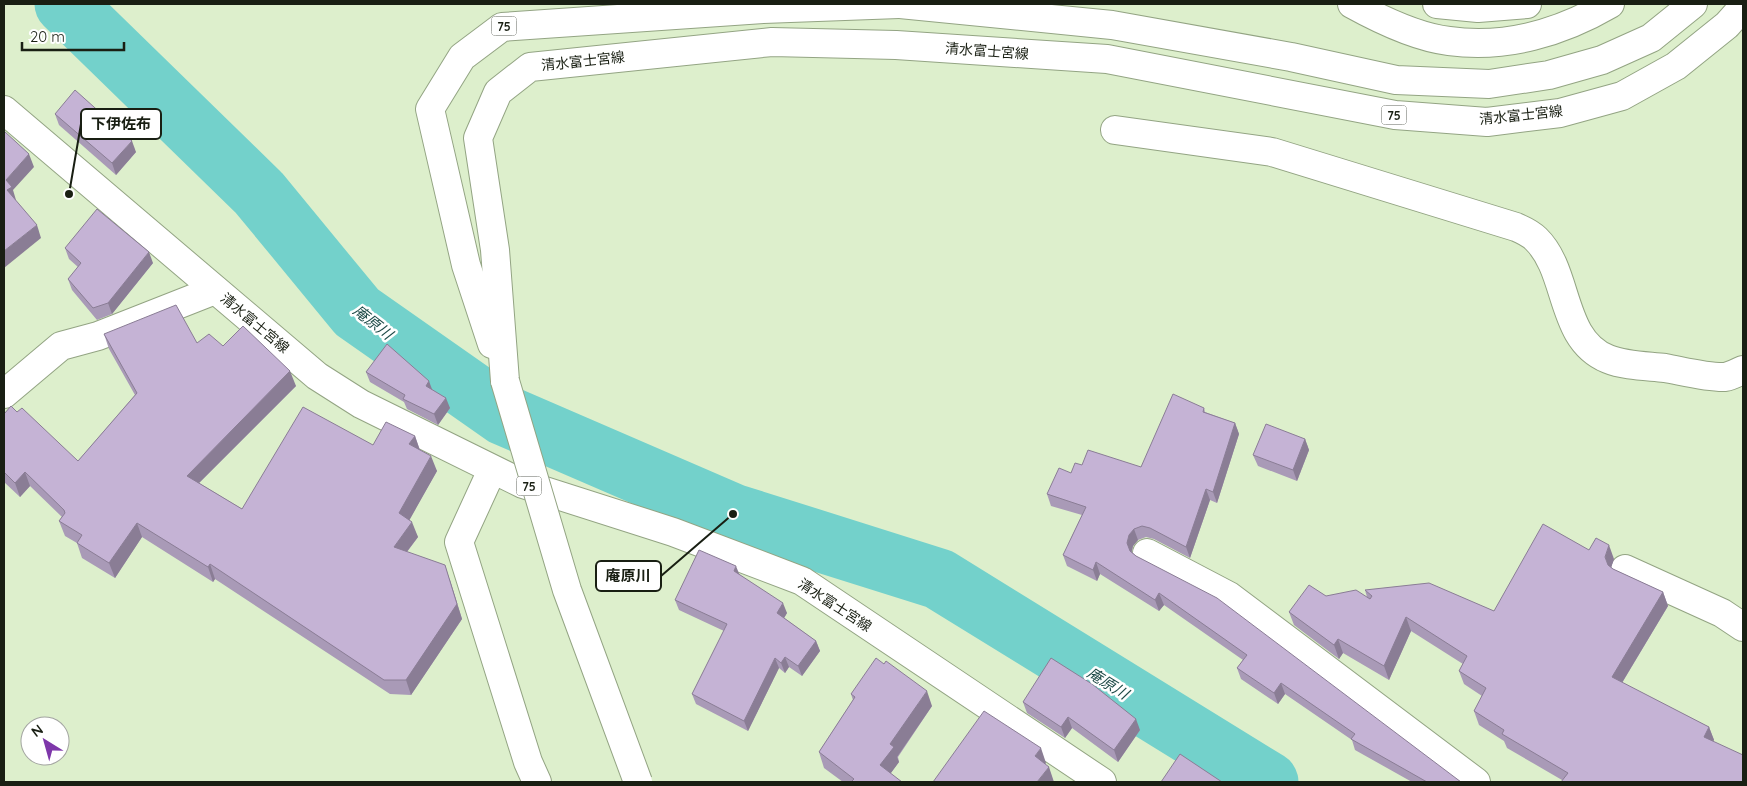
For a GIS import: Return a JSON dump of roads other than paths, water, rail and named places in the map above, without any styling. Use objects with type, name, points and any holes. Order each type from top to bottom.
[{"type":"main road","name":"清水富士宮線","points":[[638,782],[567,590],[504,382],[466,266],[430,109],[462,57],[502,26],[763,9],[900,4],[1112,25],[1291,56],[1396,80],[1489,84],[1549,75],[1602,60],[1650,38],[1693,4]]},
{"type":"main road","points":[[1352,4],[1409,30],[1448,41],[1492,43],[1534,37],[1572,24],[1610,4]]},
{"type":"main road","points":[[1437,4],[1478,8],[1527,4]]},
{"type":"main road","name":"清水富士宮線","points":[[504,382],[495,250],[478,138],[498,92],[530,67],[772,42],[896,45],[1107,58],[1395,116],[1487,122],[1560,113],[1622,96],[1676,66],[1727,25],[1743,7]]},
{"type":"main road","name":"清水富士宮線","points":[[4,110],[317,376],[361,404],[523,484],[673,532],[802,582],[1102,782]]},
{"type":"main road","points":[[1115,130],[1272,152],[1516,227],[1535,238],[1549,255],[1558,274],[1566,306],[1579,332],[1592,349],[1609,360],[1726,377],[1743,370]]},
{"type":"main road","points":[[4,394],[61,346],[98,336],[215,290]]},
{"type":"main road","points":[[492,470],[459,542],[528,762],[537,782]]},
{"type":"main road","points":[[1147,553],[1229,596],[1476,782]]},
{"type":"main road","points":[[1625,569],[1722,612],[1743,627]]},
{"type":"waterway","name":"庵原川","points":[[65,4],[259,193],[357,312],[504,415],[733,514],[939,579],[1268,782]]},
{"type":"place","name":"下伊佐布","points":[[69,194]]},
{"type":"place","name":"庵原川","points":[[733,514]]}]
